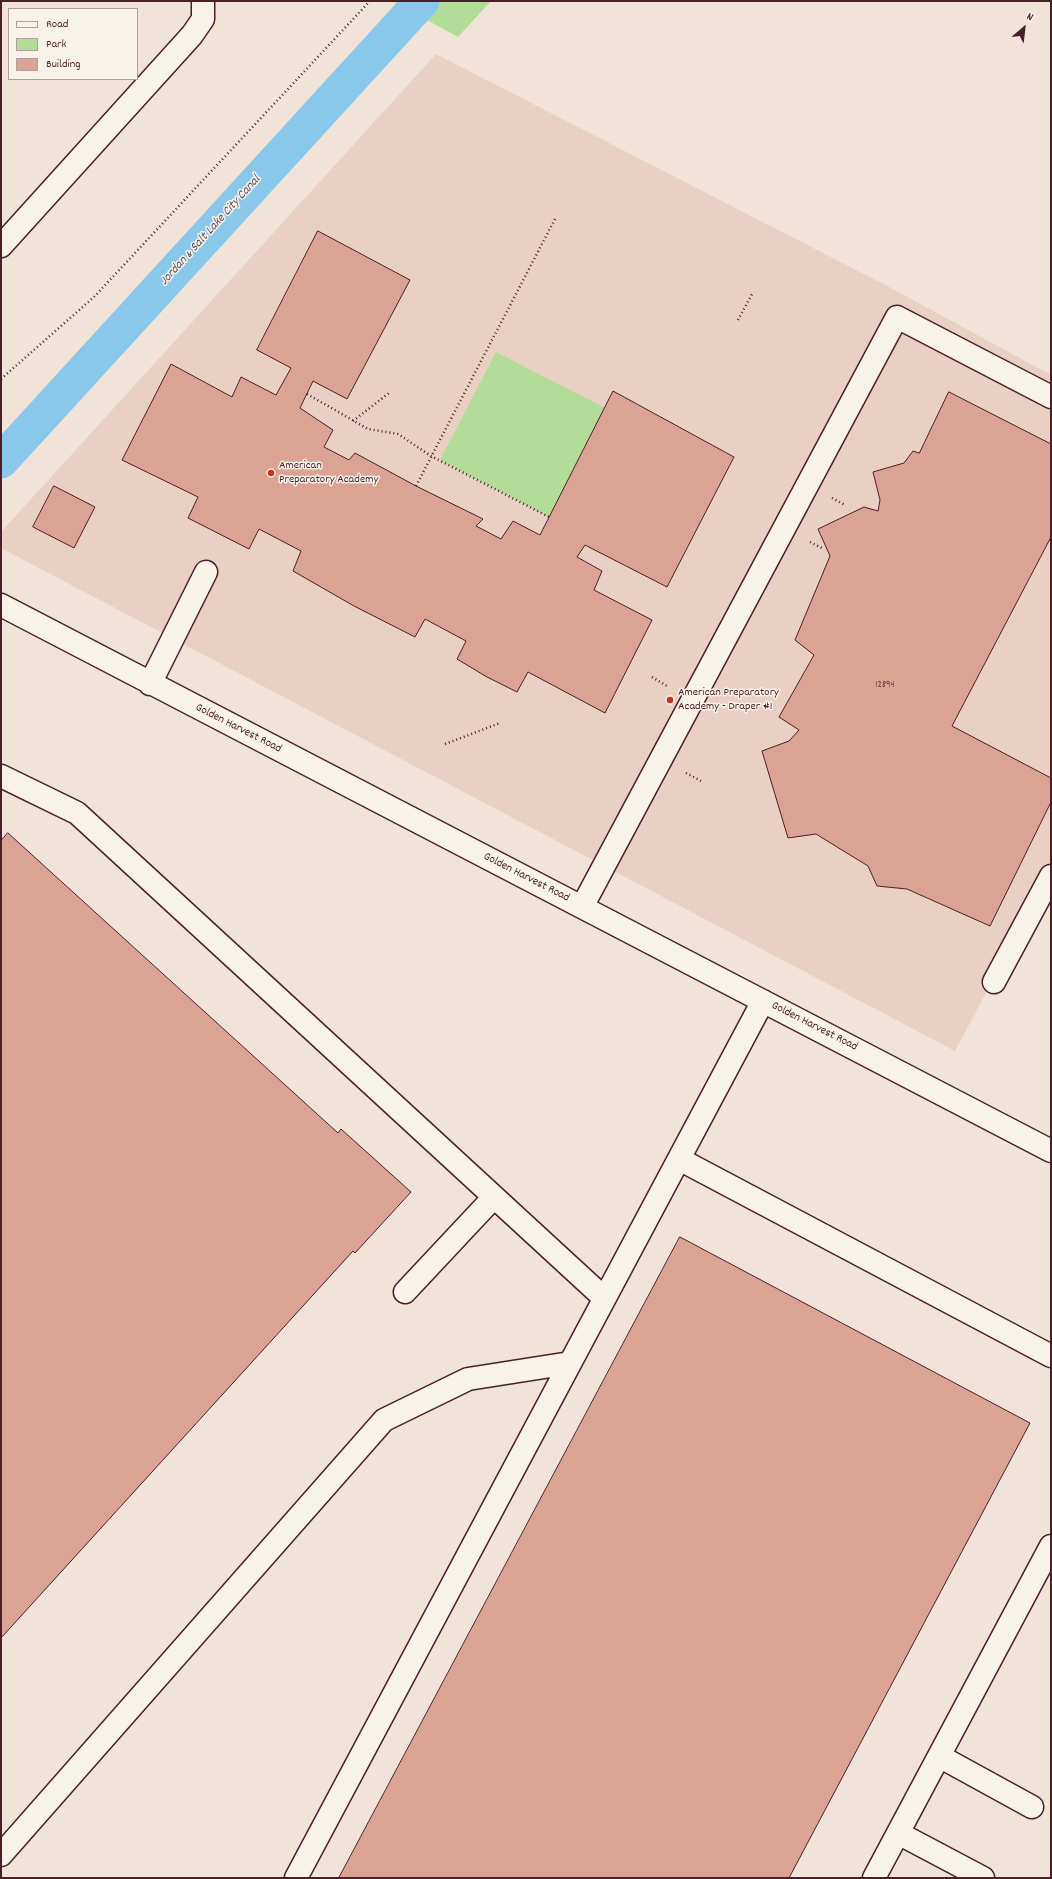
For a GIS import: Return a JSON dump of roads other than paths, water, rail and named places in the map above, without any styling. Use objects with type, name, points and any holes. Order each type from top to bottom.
[{"type":"street","points":[[1,246],[192,35],[204,19],[203,1]]},
{"type":"street","points":[[582,907],[896,317],[1051,397]]},
{"type":"street","points":[[150,684],[206,572]]},
{"type":"street","name":"Golden Harvest Road","points":[[3,611],[150,684],[1051,1151]]},
{"type":"street","points":[[1,776],[77,813],[604,1298]]},
{"type":"street","points":[[994,982],[1051,876]]},
{"type":"street","points":[[296,1878],[763,1001]]},
{"type":"street","points":[[679,1159],[1051,1356]]},
{"type":"street","points":[[405,1292],[494,1197]]},
{"type":"street","points":[[1,1855],[384,1420],[468,1379],[570,1363]]},
{"type":"street","points":[[874,1878],[1051,1546]]},
{"type":"street","points":[[939,1756],[1032,1807]]},
{"type":"street","points":[[898,1833],[983,1878]]},
{"type":"waterway","name":"Jordan & Salt Lake City Canal","points":[[1,461],[422,1]]},
{"type":"place","name":"American Preparatory Academy","points":[[271,473]]},
{"type":"place","name":"American Preparatory Academy - Draper #1","points":[[670,700]]}]
